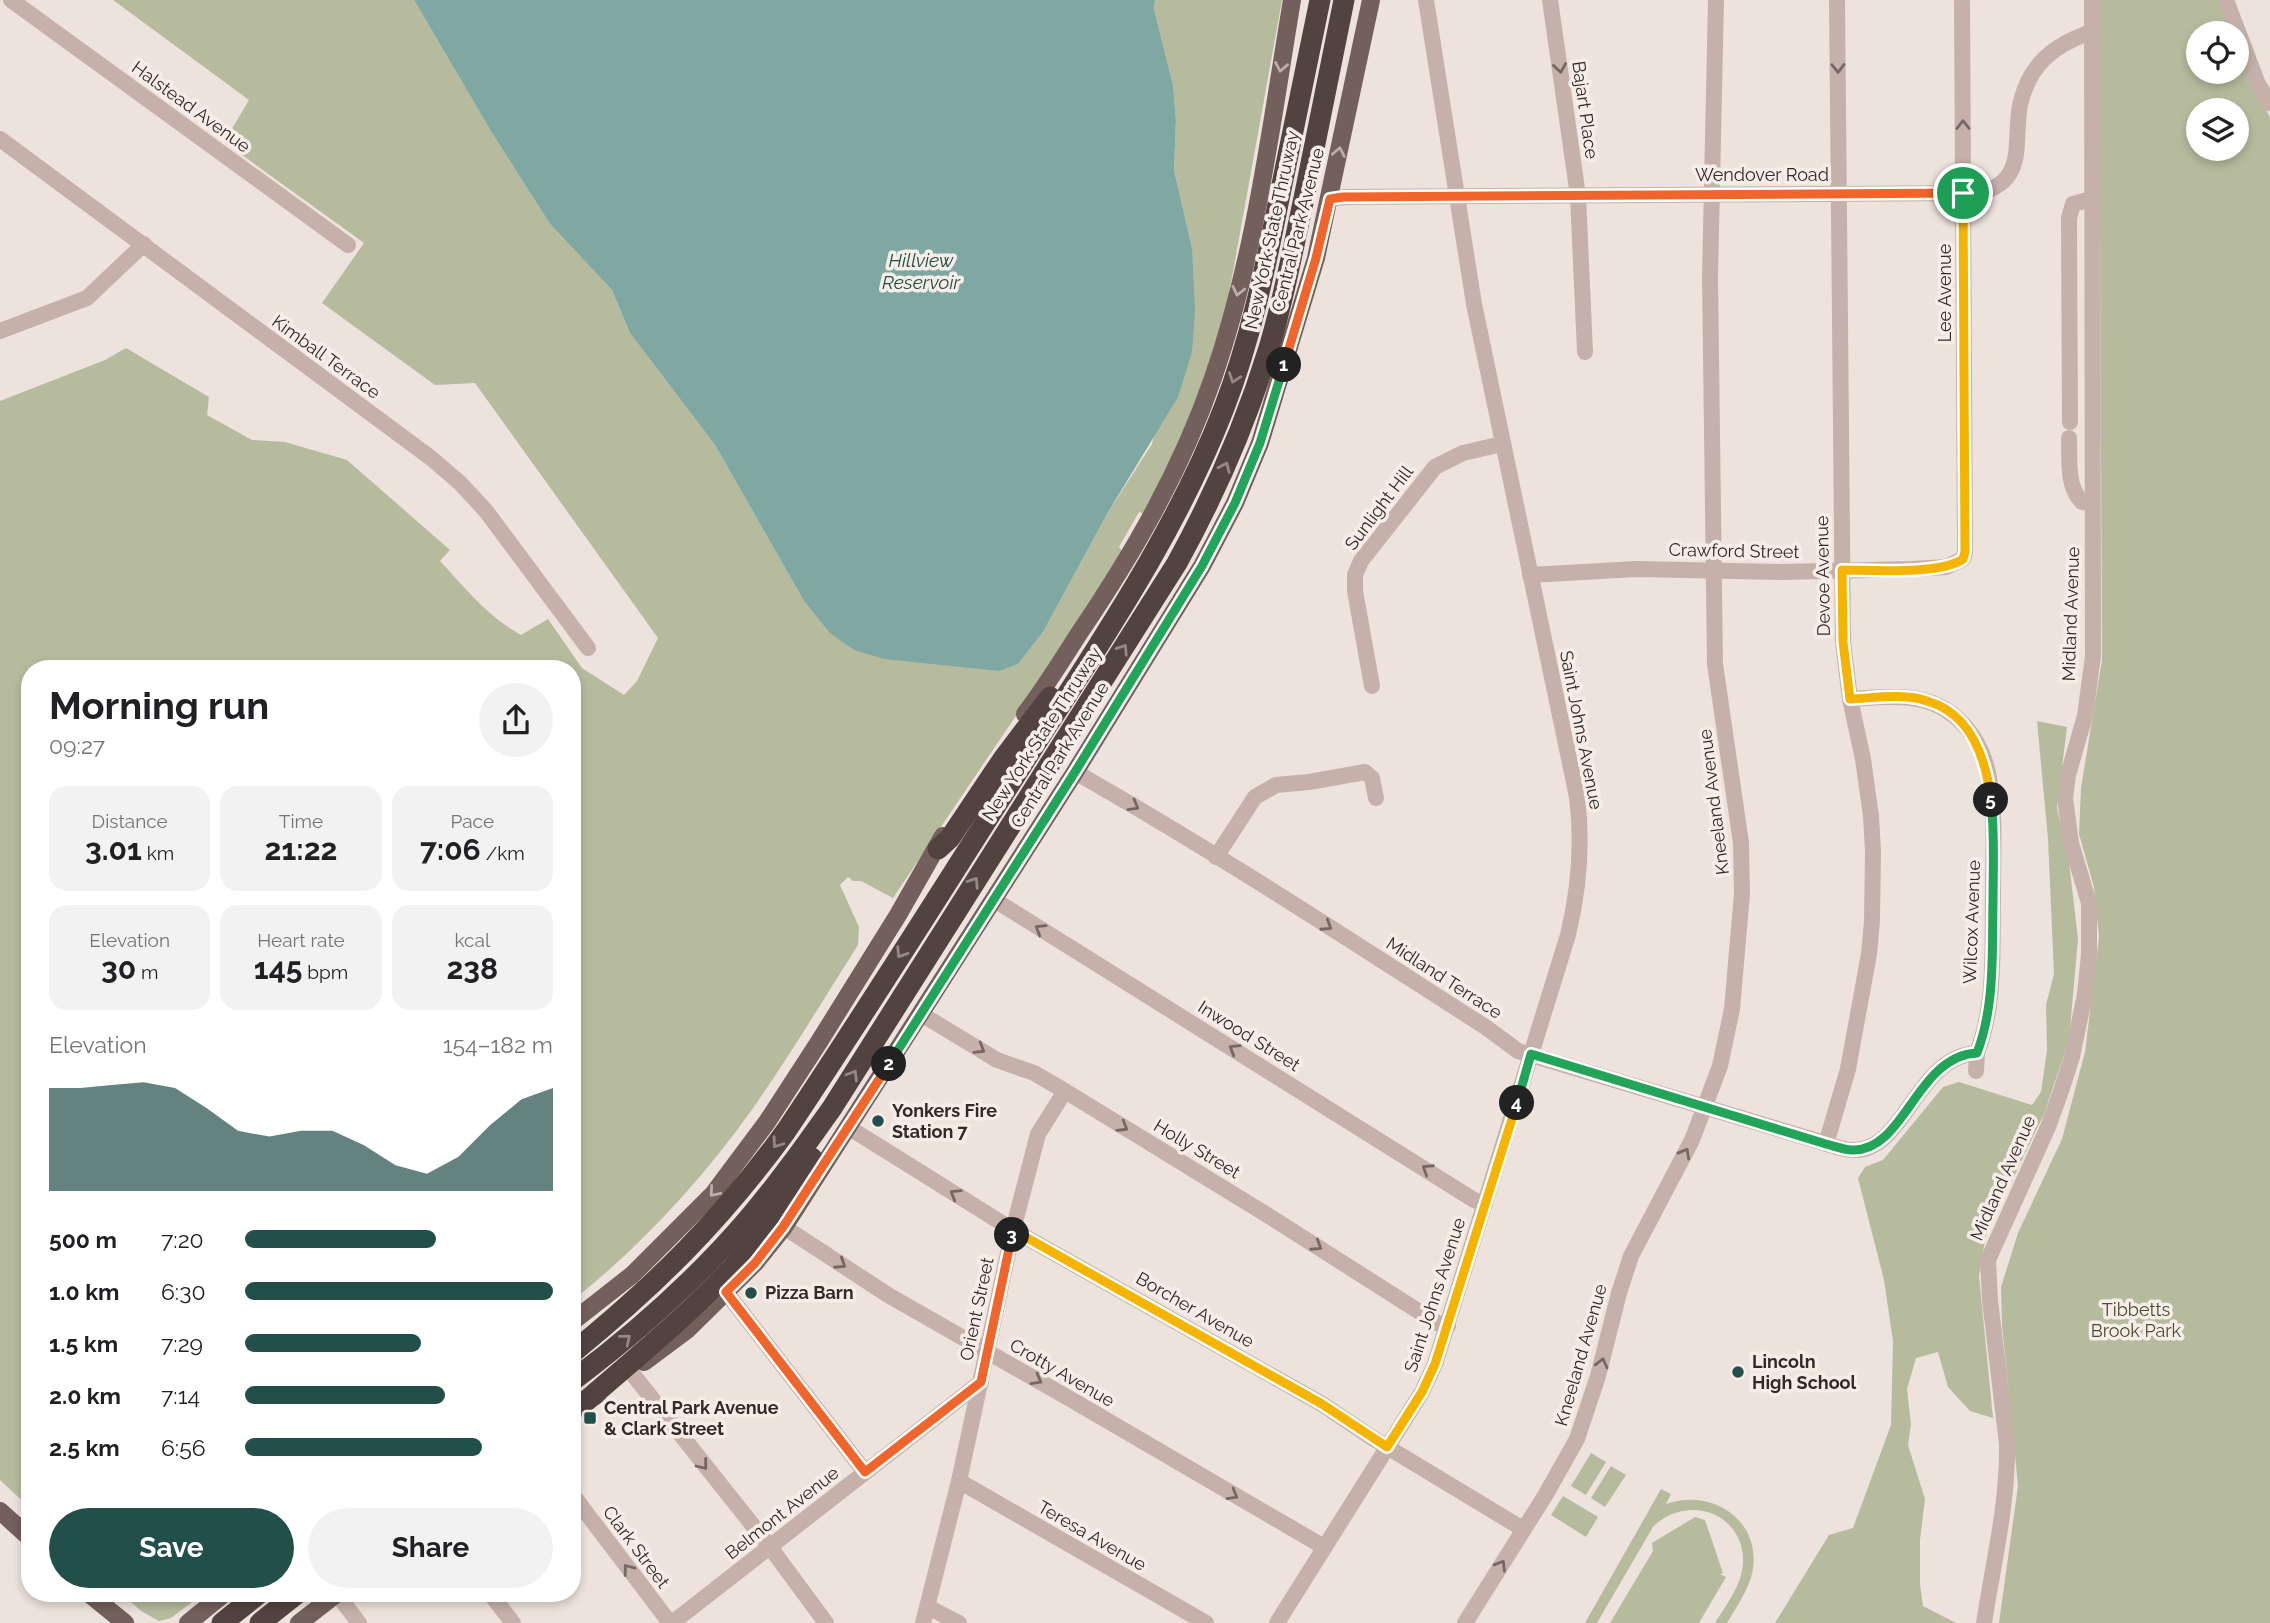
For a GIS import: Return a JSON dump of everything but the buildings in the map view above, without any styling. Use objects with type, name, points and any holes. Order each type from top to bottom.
[{"type":"highway","points":[[1295,121],[1309,0]]},
{"type":"highway","name":"New York State Thruway","points":[[581,1346],[677,1262],[713,1224],[763,1162],[808,1098],[1138,582],[1177,514],[1225,406],[1259,294],[1320,0]]},
{"type":"highway","name":"New York State Thruway","points":[[581,1374],[640,1328],[696,1276],[774,1188],[832,1108],[1157,597],[1196,528],[1240,433],[1269,347],[1289,269],[1344,0]]},
{"type":"highway","points":[[1320,116],[1354,0]]},
{"type":"highway","points":[[938,849],[950,838],[1056,688],[1083,668]]},
{"type":"highway","points":[[581,1405],[675,1323],[746,1252],[775,1215],[820,1144],[832,1108]]},
{"type":"highway","points":[[222,1623],[248,1602]]},
{"type":"highway","points":[[260,1623],[286,1602]]},
{"type":"main road","points":[[581,1315],[632,1275],[714,1193],[767,1122],[819,1042],[993,756],[1034,702],[1120,573],[1159,505],[1213,380],[1236,303],[1251,234],[1292,0]]},
{"type":"main road","name":"Central Park Avenue","points":[[581,1406],[687,1331],[755,1263],[783,1227],[1075,772],[1202,566],[1235,503],[1260,443],[1316,258],[1371,0]]},
{"type":"main road","points":[[0,1511],[21,1530]]},
{"type":"main road","points":[[99,1602],[125,1623]]},
{"type":"main road","points":[[188,1623],[214,1602]]},
{"type":"main road","points":[[299,1623],[326,1602]]},
{"type":"street","name":"Halstead Avenue","points":[[11,0],[348,245]]},
{"type":"street","name":"Saint Johns Avenue","points":[[1277,1623],[1427,1383],[1448,1326],[1572,918],[1579,873],[1580,835],[1574,783],[1474,304],[1426,0]]},
{"type":"street","name":"Bajart Place","points":[[1550,0],[1578,196],[1585,352]]},
{"type":"street","name":"Kneeland Avenue","points":[[1465,1623],[1546,1494],[1577,1439],[1598,1376],[1621,1283],[1631,1256],[1692,1140],[1706,1107],[1720,1066],[1732,1009],[1742,894],[1740,830],[1715,664],[1713,571],[1710,277],[1716,0]]},
{"type":"street","name":"Devoe Avenue","points":[[1826,1144],[1848,1069],[1869,954],[1873,851],[1863,759],[1850,699],[1843,642],[1837,0]]},
{"type":"street","name":"Lee Avenue","points":[[1962,0],[1965,544]]},
{"type":"street","name":"Midland Avenue","points":[[1984,1623],[2003,1512],[2007,1465],[2007,1444],[1990,1300],[1989,1260],[2057,1103],[2072,1057],[2085,995],[2089,954],[2089,903],[2071,843],[2065,798],[2068,775],[2084,716],[2093,656],[2092,0]]},
{"type":"street","points":[[2226,0],[2258,84],[2270,103]]},
{"type":"street","name":"Wendover Road","points":[[1330,199],[1985,191],[2006,179],[2016,159],[2020,107],[2031,78],[2059,45],[2091,32]]},
{"type":"street","name":"Kimball Terrace","points":[[0,139],[431,458],[460,483],[486,511],[588,648]]},
{"type":"street","points":[[2091,199],[2073,204],[2069,218],[2070,476],[2074,494],[2082,502],[2092,503]]},
{"type":"street","points":[[0,331],[87,298],[144,244]]},
{"type":"street","name":"Sunlight Hill","points":[[1373,686],[1355,591],[1355,575],[1361,561],[1435,467],[1463,453],[1502,444]]},
{"type":"street","name":"Crawford Street","points":[[1530,575],[1636,569],[1781,572],[1912,569],[1945,566],[1963,559],[1965,544]]},
{"type":"street","name":"Wilcox Avenue","points":[[1850,699],[1894,697],[1928,701],[1955,716],[1972,734],[1988,772],[1993,816],[1992,950],[1988,1009],[1985,1031],[1977,1053],[1976,1071]]},
{"type":"street","name":"Midland Terrace","points":[[1075,772],[1256,880],[1487,1028],[1518,1051],[1826,1144]]},
{"type":"street","points":[[1216,857],[1255,797],[1276,785],[1365,772],[1372,778],[1376,798]]},
{"type":"street","name":"Inwood Street","points":[[993,900],[1474,1200],[1485,1204]]},
{"type":"street","name":"Holly Street","points":[[921,1014],[998,1060],[1034,1073],[1065,1091],[1272,1217],[1437,1323],[1448,1326]]},
{"type":"street","points":[[1826,1144],[1853,1150],[1879,1142],[1896,1125],[1912,1099],[1944,1064],[1963,1054],[1977,1053]]},
{"type":"street","name":"Orient Street","points":[[926,1615],[959,1481],[1013,1230],[1038,1134],[1065,1091]]},
{"type":"street","name":"Borcher Avenue","points":[[848,1127],[1013,1230],[1322,1404],[1387,1447],[1523,1529]]},
{"type":"street","name":"Crotty Avenue","points":[[783,1227],[888,1295],[1324,1547]]},
{"type":"street","points":[[726,1292],[865,1472]]},
{"type":"street","points":[[631,1372],[770,1547],[826,1623]]},
{"type":"street","name":"Belmont Avenue","points":[[671,1623],[981,1382]]},
{"type":"street","name":"Teresa Avenue","points":[[959,1481],[1206,1623]]},
{"type":"street","name":"Clark Street","points":[[581,1506],[671,1623]]},
{"type":"street","points":[[344,1602],[359,1623]]},
{"type":"street","points":[[497,1602],[513,1623]]},
{"type":"street","points":[[926,1615],[959,1623]]},
{"type":"green space","points":[[113,0],[414,0],[492,133],[550,224],[612,290],[630,333],[715,445],[804,601],[830,632],[854,650],[1018,664],[1043,632],[1107,514],[1152,444],[1192,248],[1174,170],[1176,120],[1173,85],[1154,9],[1155,0],[1282,0],[1227,305],[1210,375],[1148,515],[1139,512],[1119,547],[1125,554],[893,898],[848,877],[840,885],[859,927],[858,945],[751,1111],[712,1163],[645,1236],[581,1293],[581,667],[624,695],[637,681],[658,638],[475,383],[435,385],[322,303],[364,243],[224,142],[249,100]]},
{"type":"green space","name":"Tibbetts Brook Park","points":[[2099,0],[2221,0],[2230,21],[2186,21],[2186,84],[2249,84],[2249,67],[2270,118],[2270,1623],[1999,1623],[2018,1486],[2002,1326],[2001,1287],[2018,1233],[2062,1139],[2085,1052],[2099,937],[2094,887],[2079,834],[2081,788],[2102,660]]},
{"type":"green space","points":[[126,348],[209,397],[207,415],[252,440],[285,442],[347,460],[450,550],[440,561],[487,611],[509,628],[521,635],[548,619],[576,660],[21,660],[21,1500],[0,1480],[0,401],[105,360]]},
{"type":"green space","points":[[2037,721],[2067,727],[2057,808],[2069,862],[2078,939],[2069,1040],[2044,1114],[1986,1235],[1979,1276],[1993,1418],[1970,1411],[1948,1387],[1938,1352],[1916,1358],[1907,1389],[1911,1424],[1908,1445],[1925,1499],[1920,1540],[1923,1606],[1956,1623],[1775,1623],[1829,1535],[1853,1528],[1891,1425],[1893,1341],[1884,1280],[1858,1178],[1865,1167],[1883,1160],[1943,1087],[1959,1082],[2032,1105],[2041,1092],[2047,1050],[2046,1005],[2054,974],[2048,839]]},
{"type":"green space","points":[[1591,1453],[1606,1462],[1586,1495],[1571,1486]]},
{"type":"green space","points":[[1611,1466],[1626,1475],[1605,1507],[1591,1498]]},
{"type":"green space","points":[[1661,1489],[1671,1494],[1666,1504],[1699,1500],[1729,1511],[1749,1535],[1753,1551],[1753,1569],[1739,1603],[1727,1623],[1715,1623],[1733,1594],[1742,1571],[1741,1546],[1735,1531],[1712,1514],[1697,1510],[1682,1511],[1653,1527],[1597,1623],[1585,1623]]},
{"type":"green space","points":[[1563,1496],[1598,1517],[1586,1537],[1551,1515]]},
{"type":"green space","points":[[1695,1517],[1705,1520],[1723,1573],[1720,1574],[1726,1577],[1699,1623],[1610,1623],[1653,1551],[1652,1543]]},
{"type":"green space","points":[[131,1602],[192,1602],[171,1618],[159,1621]]},
{"type":"water","name":"Hillview Reservoir","points":[[414,0],[1155,0],[1154,9],[1173,85],[1176,120],[1174,170],[1192,248],[1195,311],[1192,352],[1178,397],[1107,514],[1043,632],[1018,664],[999,671],[884,659],[854,650],[830,633],[804,601],[715,445],[630,333],[612,290],[550,224],[492,133]]},
{"type":"place","name":"Yonkers Fire Station 7","points":[[878,1121]]},
{"type":"place","name":"Pizza Barn","points":[[751,1293]]},
{"type":"place","name":"Lincoln High School","points":[[1738,1372]]},
{"type":"place","name":"Central Park Avenue & Clark Street","points":[[590,1418]]},
{"type":"route","points":[[1963,193],[1965,552],[1963,559],[1945,566],[1842,570],[1843,642],[1850,699],[1914,698],[1945,709],[1972,734],[1988,772],[1993,816],[1992,950],[1985,1031],[1977,1053],[1963,1054],[1944,1064],[1912,1099],[1896,1125],[1879,1142],[1853,1150],[1531,1054],[1438,1356],[1422,1392],[1387,1447],[1322,1404],[1013,1230],[981,1382],[865,1472],[726,1292],[755,1263],[783,1227],[1075,772],[1202,566],[1235,503],[1260,443],[1316,258],[1330,199],[1963,193]]}]
